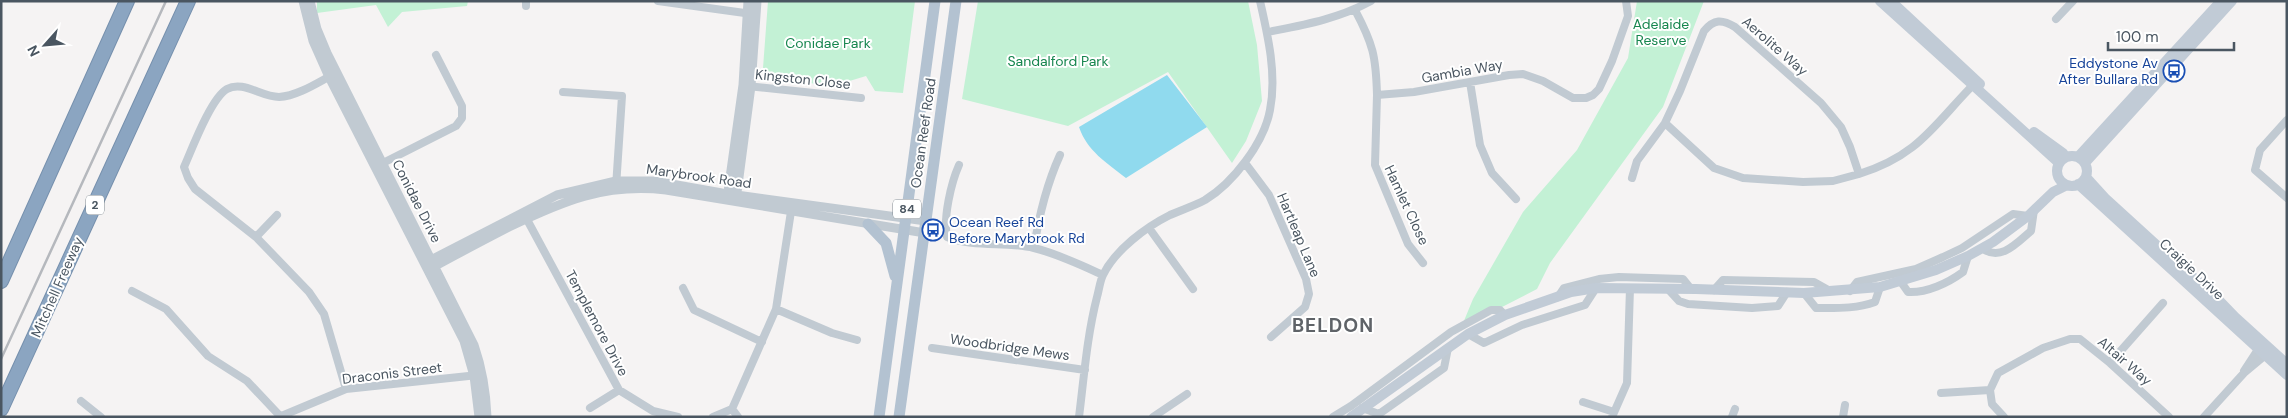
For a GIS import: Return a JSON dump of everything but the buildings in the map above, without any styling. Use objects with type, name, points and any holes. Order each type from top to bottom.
[{"type":"highway","points":[[1,281],[127,1]]},
{"type":"highway","name":"Mitchell Freeway","points":[[1,409],[188,1]]},
{"type":"main road","name":"Ocean Reef Road","points":[[879,417],[934,1]]},
{"type":"main road","name":"Ocean Reef Road","points":[[899,417],[956,1]]},
{"type":"main road","points":[[1880,1],[1975,83]]},
{"type":"main road","points":[[1891,1],[2060,164]]},
{"type":"main road","points":[[2082,160],[2221,1]]},
{"type":"main road","points":[[2060,164],[2082,160],[2232,1]]},
{"type":"main road","points":[[1351,417],[1382,389],[1468,334],[1505,314],[1558,297],[1596,288],[1691,288],[1804,293],[1850,291],[1901,282],[1968,256],[1982,248],[2031,213],[2053,192],[2086,177],[2082,160]]},
{"type":"main road","points":[[2053,192],[2060,164]]},
{"type":"main road","name":"Craigie Drive","points":[[2060,164],[2060,180],[2080,189],[2115,217],[2264,349],[2287,364]]},
{"type":"main road","name":"Craigie Drive","points":[[2086,177],[2106,199],[2184,270],[2209,290],[2287,375]]},
{"type":"main road","points":[[868,224],[886,243],[897,283]]},
{"type":"street","name":"Conidae Drive","points":[[303,1],[313,41],[333,75],[429,264],[464,341],[486,400],[487,417]]},
{"type":"street","name":"Conidae Drive","points":[[310,1],[317,29],[333,75]]},
{"type":"street","points":[[658,1],[751,14]]},
{"type":"street","points":[[731,198],[747,86],[751,14],[748,1]]},
{"type":"street","points":[[751,14],[757,1]]},
{"type":"street","points":[[1080,417],[1090,323],[1103,275],[1132,240],[1169,216],[1205,200],[1245,163],[1270,111],[1272,84],[1268,32],[1260,1]]},
{"type":"street","points":[[1268,32],[1321,21],[1355,10],[1371,1]]},
{"type":"street","name":"Gambia Way","points":[[1377,94],[1414,92],[1523,74],[1543,81],[1573,98],[1586,98],[1600,89],[1612,61],[1628,16],[1626,1]]},
{"type":"street","points":[[2056,18],[2073,1]]},
{"type":"street","points":[[1355,10],[1370,38],[1376,62],[1377,94]]},
{"type":"street","name":"Aerolite Way","points":[[1632,178],[1637,162],[1665,123],[1704,31],[1710,23],[1718,21],[1727,22],[1821,103],[1840,127],[1850,147],[1859,174]]},
{"type":"street","points":[[379,165],[456,126],[462,118],[462,106],[436,55]]},
{"type":"street","points":[[333,75],[289,95],[279,97],[262,96],[249,88],[236,87],[226,90],[213,104],[184,167],[195,189],[256,237],[309,292],[324,314],[346,388]]},
{"type":"street","points":[[1470,82],[1480,146],[1492,173],[1516,199]]},
{"type":"street","points":[[1665,123],[1714,168],[1743,178],[1803,182],[1833,181],[1884,167],[1920,143],[1975,83]]},
{"type":"street","name":"Kingston Close","points":[[747,86],[861,98]]},
{"type":"street","points":[[564,92],[622,96],[616,185]]},
{"type":"street","name":"Hamlet Close","points":[[1377,94],[1375,165],[1408,244],[1423,263]]},
{"type":"street","points":[[2287,120],[2260,150],[2255,170],[2287,198]]},
{"type":"street","points":[[1034,248],[1040,210],[1047,183],[1060,155]]},
{"type":"street","name":"Hartleap Lane","points":[[1245,163],[1269,195],[1306,279],[1309,294],[1305,307],[1271,337]]},
{"type":"street","points":[[959,165],[952,180],[946,225],[947,237],[959,242],[1034,248],[1067,259],[1103,275]]},
{"type":"street","name":"Marybrook Road","points":[[429,264],[524,215],[556,195],[654,181],[731,198],[926,227]]},
{"type":"street","points":[[712,417],[732,408],[776,309],[792,208]]},
{"type":"street","name":"Marybrook Road","points":[[792,208],[868,224],[905,224]]},
{"type":"street","points":[[1850,291],[1857,282],[1916,268],[1949,254],[1980,237],[2013,214],[2031,213],[2031,231],[2012,247],[2000,254],[1989,253],[1982,248]]},
{"type":"street","points":[[256,237],[277,215]]},
{"type":"street","name":"Templemore Drive","points":[[524,215],[619,390],[652,411],[678,417]]},
{"type":"street","points":[[1149,228],[1194,289]]},
{"type":"street","points":[[1901,282],[1908,292],[1916,293],[1952,280],[1964,272],[1968,256]]},
{"type":"street","points":[[1558,297],[1564,288],[1598,279],[1619,277],[1684,279],[1691,288]]},
{"type":"street","points":[[1714,290],[1723,280],[1814,282],[1831,292]]},
{"type":"street","points":[[1804,293],[1816,308],[1840,308],[1865,306],[1875,302],[1880,287]]},
{"type":"street","points":[[683,288],[694,310],[762,342]]},
{"type":"street","points":[[1468,334],[1484,343],[1529,322],[1585,305],[1596,288]]},
{"type":"street","points":[[1583,402],[1613,414],[1626,383],[1630,288]]},
{"type":"street","points":[[1668,289],[1678,301],[1688,304],[1752,308],[1778,306],[1787,292]]},
{"type":"street","points":[[132,291],[166,308],[208,356],[247,381],[279,417]]},
{"type":"street","points":[[2110,363],[2163,303]]},
{"type":"street","points":[[776,309],[832,333],[857,340]]},
{"type":"street","points":[[1333,417],[1382,389],[1451,332],[1491,310],[1500,310],[1505,314]]},
{"type":"street","name":"Altair Way","points":[[1990,390],[1998,373],[2043,348],[2070,339],[2080,339],[2110,363],[2169,417]]},
{"type":"street","name":"Woodbridge Mews","points":[[932,348],[1085,370]]},
{"type":"street","points":[[1362,408],[1379,414],[1385,410],[1444,368],[1448,348]]},
{"type":"street","points":[[2204,417],[2264,349]]},
{"type":"street","name":"Conidae Drive","points":[[478,375],[479,417]]},
{"type":"street","name":"Draconis Street","points":[[279,417],[346,388],[478,375]]},
{"type":"street","points":[[590,408],[619,390]]},
{"type":"street","points":[[1941,393],[1990,390],[1992,404],[2004,417]]},
{"type":"street","points":[[1153,417],[1187,394]]},
{"type":"street","points":[[81,401],[101,417]]},
{"type":"street","points":[[1843,417],[1845,405]]},
{"type":"street","points":[[732,408],[738,417]]},
{"type":"green space","points":[[317,1],[468,1],[467,6],[402,12],[388,27],[376,5],[317,13]]},
{"type":"green space","name":"Conidae Park","points":[[768,1],[915,1],[903,93],[875,91],[866,76],[833,86],[770,78],[763,68]]},
{"type":"green space","name":"Sandalford Park","points":[[978,1],[1248,1],[1257,45],[1262,101],[1246,141],[1232,163],[1168,72],[1068,126],[962,99]]},
{"type":"green space","name":"Adelaide Reserve","points":[[1637,1],[1704,1],[1663,107],[1550,263],[1537,289],[1461,328],[1473,299],[1523,212],[1577,150],[1628,58]]},
{"type":"water","points":[[1167,75],[1207,127],[1126,178],[1092,150],[1079,127]]},
{"type":"railway","points":[[1,359],[166,1]]},
{"type":"place","name":"Eddystone Av After Bullara Rd","points":[[2174,71]]},
{"type":"place","name":"Ocean Reef Rd Before Marybrook Rd","points":[[933,230]]},
{"type":"district","name":"BELDON","points":[[1333,325]]}]
